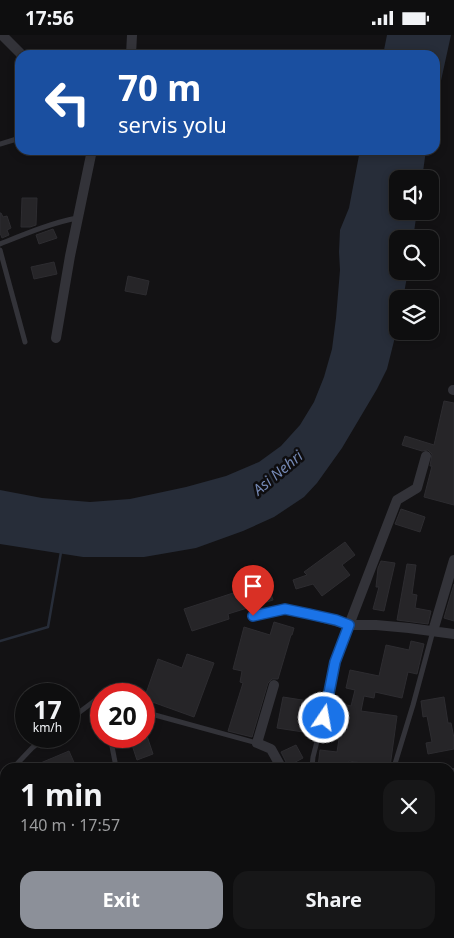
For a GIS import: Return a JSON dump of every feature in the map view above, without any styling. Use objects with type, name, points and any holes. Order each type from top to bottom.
[{"type":"street","points":[[2,35],[17,50]]},
{"type":"street","points":[[130,50],[132,35]]},
{"type":"street","points":[[56,338],[91,155]]},
{"type":"street","points":[[349,625],[396,500],[417,488],[426,456]]},
{"type":"street","points":[[433,631],[454,560]]},
{"type":"street","points":[[253,616],[285,609],[336,620],[349,625],[376,625],[454,634]]},
{"type":"street","points":[[274,685],[257,743],[271,749],[279,763]]},
{"type":"lane","points":[[0,144],[15,140]]},
{"type":"lane","points":[[0,243],[48,226],[78,218]]},
{"type":"lane","points":[[0,251],[25,342]]},
{"type":"lane","points":[[312,763],[335,662],[349,625]]},
{"type":"lane","points":[[395,763],[433,631]]},
{"type":"lane","points":[[155,715],[257,743]]},
{"type":"lane","points":[[18,763],[32,748]]},
{"type":"lane","points":[[112,748],[115,763]]},
{"type":"water","points":[[387,35],[451,35],[440,85],[440,50],[384,50]]},
{"type":"water","name":"Asi Nehri","points":[[359,155],[425,155],[423,170],[389,170],[389,220],[416,220],[414,230],[389,230],[389,280],[406,280],[405,290],[389,290],[389,340],[394,340],[387,369],[342,448],[317,483],[304,497],[274,517],[243,531],[196,548],[144,557],[83,557],[0,544],[0,490],[42,498],[90,502],[130,499],[226,476],[259,462],[281,446],[300,425],[314,402],[332,349],[340,270],[340,230],[349,208]]},
{"type":"building","points":[[22,198],[37,198],[36,225],[21,227]]},
{"type":"building","points":[[0,213],[3,217],[7,216],[11,228],[7,230],[9,235],[2,238],[0,233]]},
{"type":"building","points":[[53,229],[57,238],[39,244],[36,235]]},
{"type":"building","points":[[54,262],[57,274],[34,279],[31,267]]},
{"type":"building","points":[[128,276],[149,281],[146,295],[125,291]]},
{"type":"building","points":[[444,401],[454,403],[454,505],[424,497],[432,466],[430,466],[432,454],[428,450],[422,451],[402,445],[405,436],[434,445]]},
{"type":"building","points":[[401,509],[425,517],[420,532],[395,524]]},
{"type":"building","points":[[345,542],[355,555],[342,565],[350,575],[322,596],[313,584],[296,589],[293,580],[307,575],[304,572]]},
{"type":"building","points":[[381,561],[395,563],[384,611],[373,609],[379,587],[376,587],[378,568]]},
{"type":"building","points":[[407,564],[416,565],[412,594],[417,595],[415,608],[431,611],[428,624],[397,620]]},
{"type":"building","points":[[267,582],[273,600],[228,614],[229,619],[192,631],[184,609]]},
{"type":"building","points":[[454,584],[454,621],[444,618]]},
{"type":"building","points":[[274,622],[294,628],[278,679],[272,679],[268,683],[252,737],[228,731],[243,683],[240,682],[242,671],[233,669],[244,627],[270,635]]},
{"type":"building","points":[[411,641],[424,644],[417,674],[408,672],[402,698],[375,692],[374,698],[364,696],[361,711],[397,716],[391,763],[349,761],[349,763],[318,763],[320,750],[337,752],[339,739],[326,736],[333,702],[351,706],[355,690],[346,688],[350,670],[379,676],[386,645],[409,650]]},
{"type":"building","points":[[187,654],[214,663],[194,717],[155,703],[155,683],[150,683],[158,659],[182,668]]},
{"type":"building","points":[[283,697],[315,702],[310,733],[277,728]]},
{"type":"building","points":[[444,697],[448,723],[451,723],[454,738],[454,749],[428,754],[426,743],[432,742],[427,716],[423,717],[421,701]]},
{"type":"building","points":[[296,745],[303,758],[294,763],[286,763],[281,752]]},
{"type":"building","points":[[133,748],[151,748],[153,754],[137,760]]},
{"type":"building","points":[[69,751],[74,763],[40,763]]},
{"type":"waterway","points":[[0,641],[48,627],[61,552]]},
{"type":"route","points":[[253,616],[285,609],[336,620],[349,625],[335,662],[324,718]]}]
